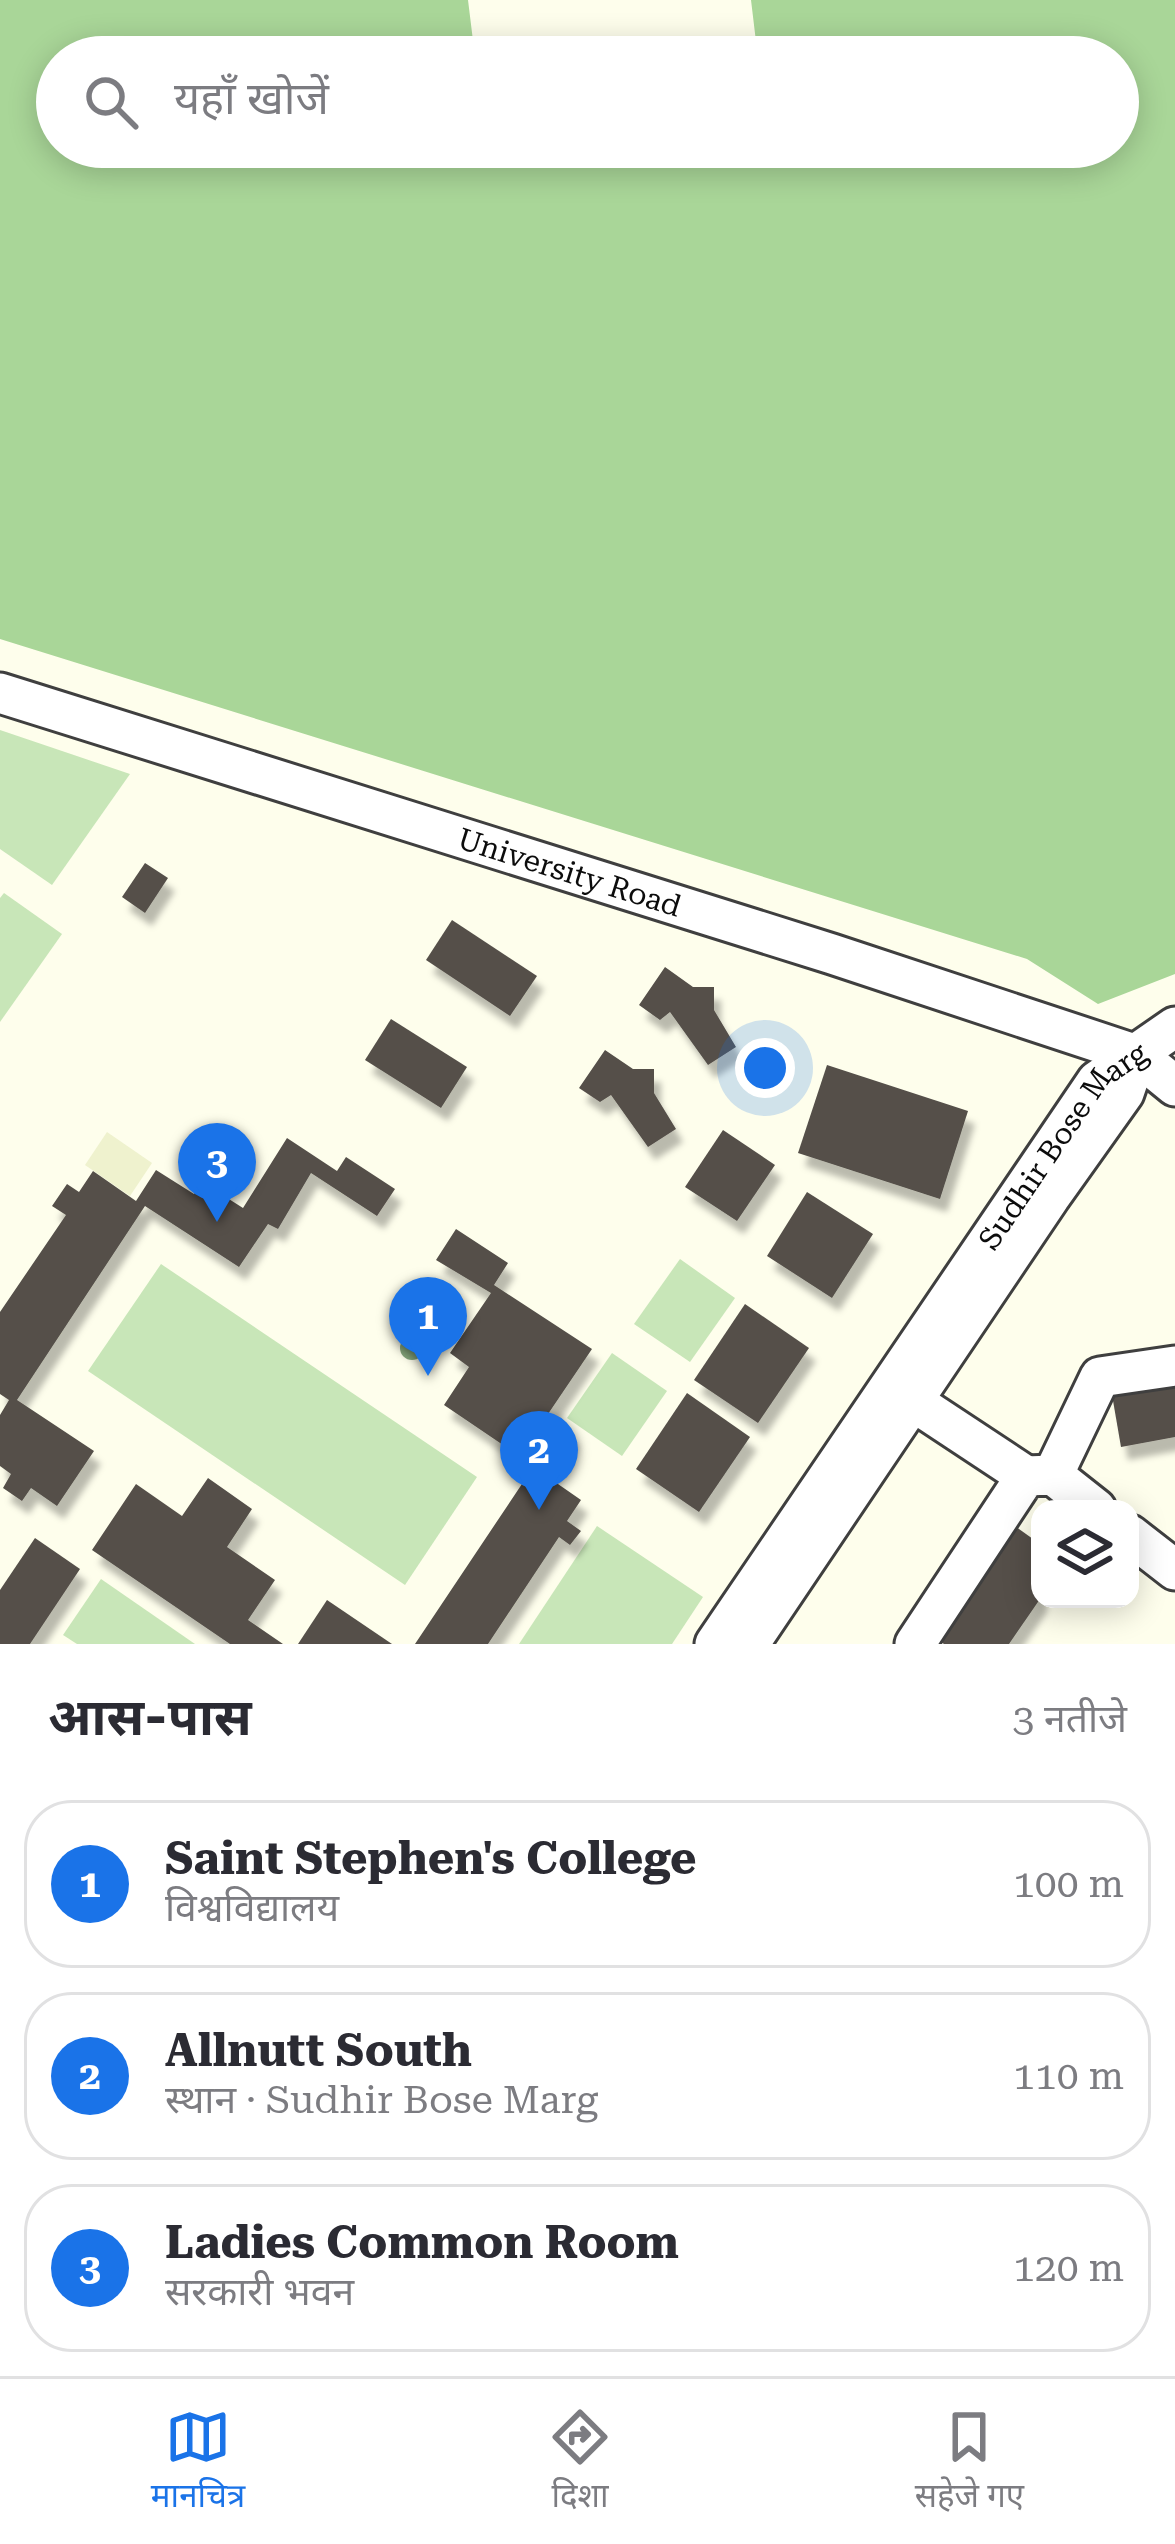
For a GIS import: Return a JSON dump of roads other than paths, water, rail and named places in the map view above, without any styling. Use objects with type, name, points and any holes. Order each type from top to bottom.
[{"type":"street","name":"University Road","points":[[0,693],[1137,1054]]},
{"type":"street","points":[[1175,1027],[1137,1054],[1175,1086]]},
{"type":"street","name":"Sudhir Bose Marg","points":[[749,1644],[1124,1094],[1137,1054]]},
{"type":"street","name":"Sudhir Bose Marg","points":[[715,1644],[1097,1081],[1137,1054]]},
{"type":"street","points":[[914,1644],[1039,1476],[1100,1377],[1175,1366]]},
{"type":"street","points":[[914,1402],[1080,1500]]},
{"type":"street","points":[[1139,1542],[1175,1570]]},
{"type":"place","name":"Ladies Common Room","points":[[217,1222]]},
{"type":"place","name":"Saint Stephen's College","points":[[428,1376]]},
{"type":"place","name":"Allnutt South","points":[[539,1510]]}]
